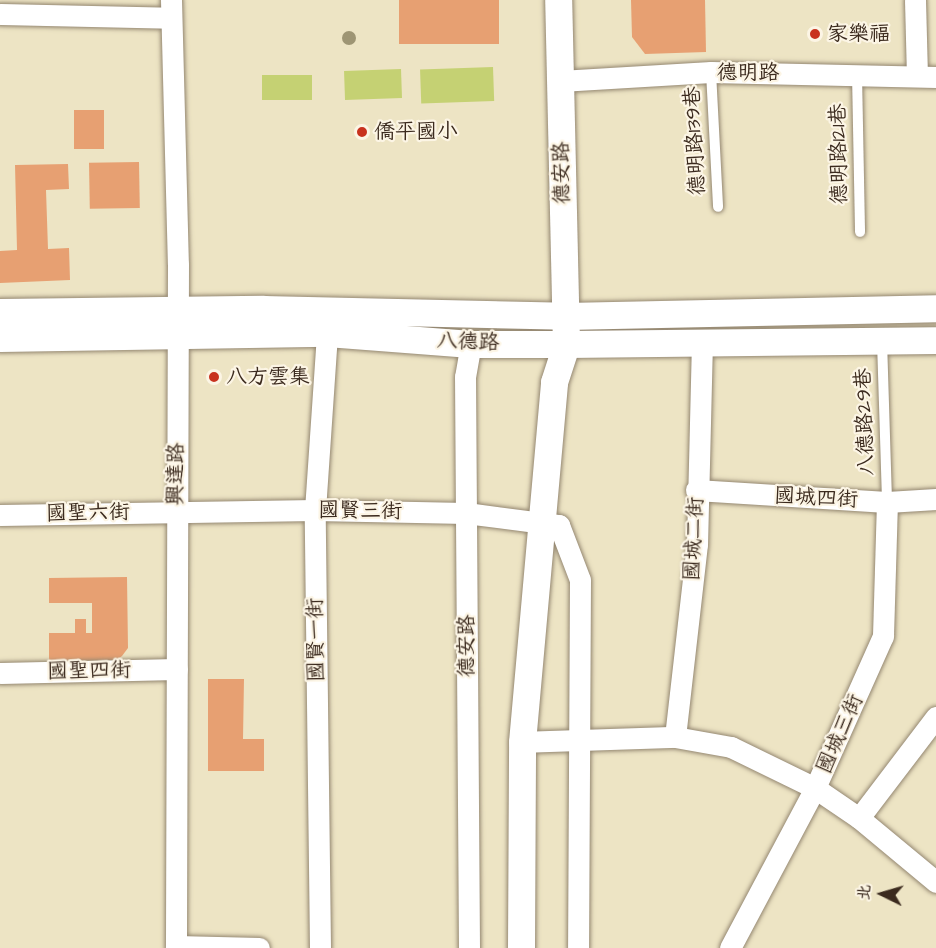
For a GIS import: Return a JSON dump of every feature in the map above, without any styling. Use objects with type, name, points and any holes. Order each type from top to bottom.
[{"type":"street","name":"德安路","points":[[520,948],[522,742],[554,382],[566,344],[558,0]]},
{"type":"street","points":[[915,0],[926,76]]},
{"type":"street","points":[[0,14],[171,9]]},
{"type":"street","name":"興達路","points":[[171,9],[178,323],[176,947]]},
{"type":"street","name":"德明路","points":[[560,81],[711,72],[926,76]]},
{"type":"street","name":"八德路","points":[[0,338],[178,323],[936,308]]},
{"type":"street","name":"八德路","points":[[0,312],[471,344],[936,340]]},
{"type":"street","name":"國賢一街","points":[[320,948],[315,510],[327,333]]},
{"type":"street","name":"國城二街","points":[[675,736],[697,544],[696,490],[702,341]]},
{"type":"street","name":"德安路","points":[[469,948],[465,377],[471,344]]},
{"type":"street","name":"國城四街","points":[[696,490],[887,502],[936,499]]},
{"type":"street","name":"國城三街","points":[[730,948],[815,788],[883,636],[887,502]]},
{"type":"street","name":"國賢三街","points":[[176,512],[315,510],[466,513],[543,523]]},
{"type":"street","name":"國聖六街","points":[[0,514],[176,512]]},
{"type":"street","points":[[543,523],[559,525],[580,580],[578,948]]},
{"type":"street","name":"國聖四街","points":[[0,672],[177,669]]},
{"type":"street","points":[[859,818],[936,717]]},
{"type":"street","points":[[522,742],[580,743],[675,736],[731,747],[815,788],[859,818],[936,882]]},
{"type":"street","points":[[176,947],[259,948]]},
{"type":"lane","name":"德明路139巷","points":[[711,72],[718,207]]},
{"type":"lane","name":"德明路121巷","points":[[857,74],[861,232]]},
{"type":"lane","name":"八德路29巷","points":[[882,341],[887,502]]},
{"type":"green space","points":[[493,67],[494,101],[421,104],[420,70]]},
{"type":"green space","points":[[401,69],[402,98],[345,100],[344,71]]},
{"type":"green space","points":[[262,75],[312,75],[312,100],[262,100]]},
{"type":"building","points":[[399,0],[499,0],[499,44],[399,44]]},
{"type":"building","points":[[631,0],[705,0],[706,52],[645,54],[632,37]]},
{"type":"building","points":[[74,110],[104,110],[104,149],[74,149]]},
{"type":"building","points":[[139,162],[140,208],[90,209],[89,163]]},
{"type":"building","points":[[68,164],[69,189],[46,190],[48,249],[69,248],[70,280],[0,283],[0,251],[17,250],[15,165]]},
{"type":"building","points":[[127,577],[128,648],[122,656],[117,660],[49,661],[49,633],[75,633],[75,619],[86,619],[86,633],[92,633],[92,603],[49,603],[49,578]]},
{"type":"building","points":[[208,679],[244,679],[243,739],[264,739],[264,771],[208,771]]},
{"type":"place","name":"家樂福","points":[[815,34]]},
{"type":"place","name":"僑平國小","points":[[362,132]]},
{"type":"place","name":"八方雲集","points":[[214,377]]}]
